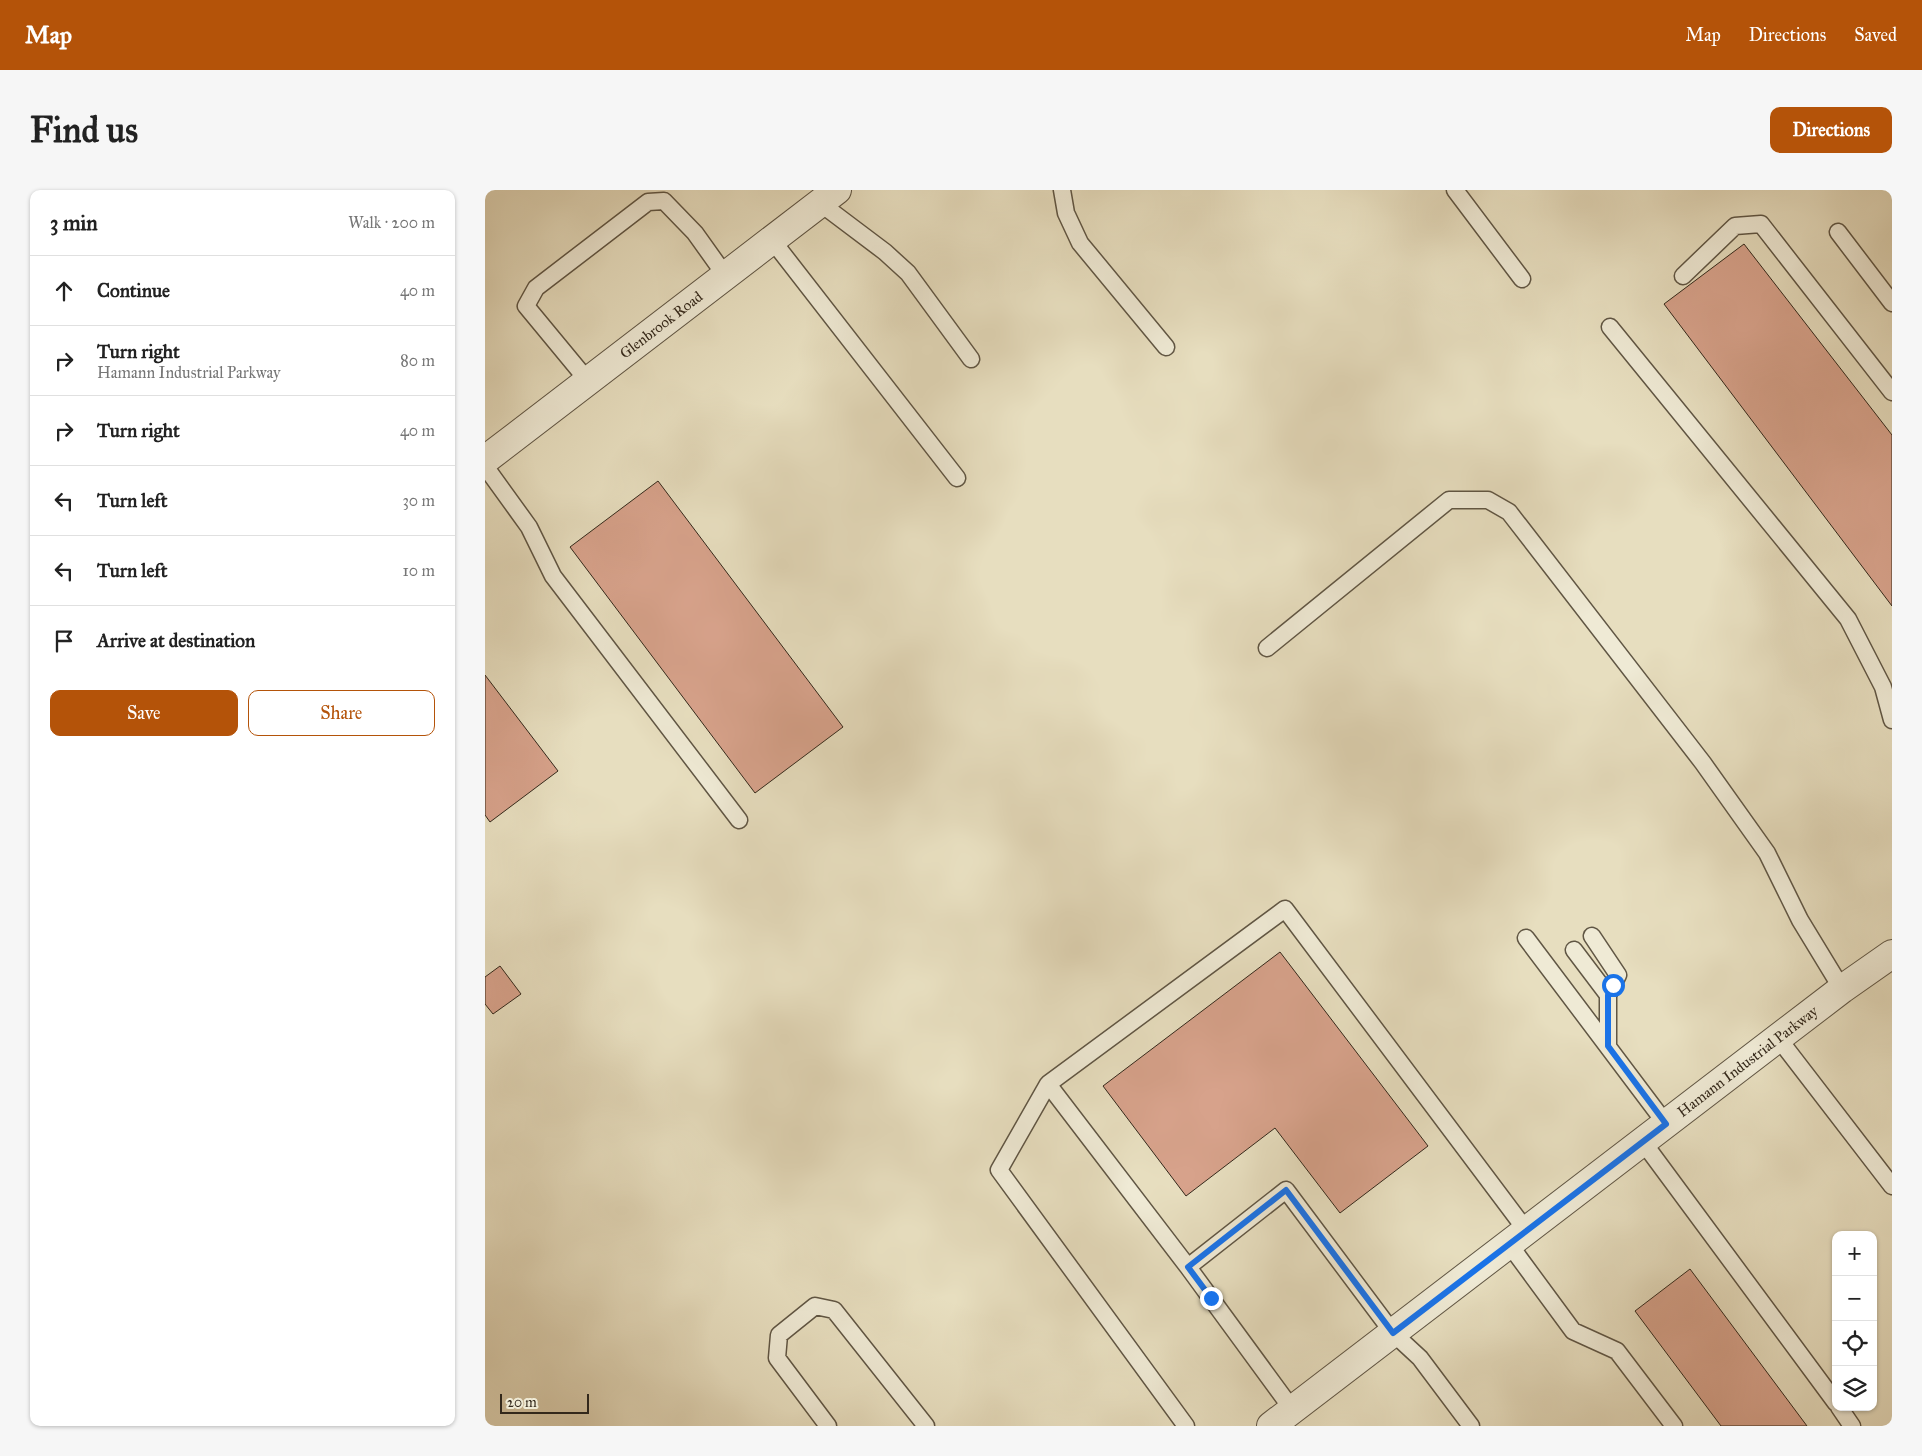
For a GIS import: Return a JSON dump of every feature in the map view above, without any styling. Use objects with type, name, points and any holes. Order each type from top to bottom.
[{"type":"street","name":"Glenbrook Road","points":[[485,460],[828,197]]},
{"type":"street","name":"Hamann Industrial Parkway","points":[[1271,1426],[1842,989],[1892,954]]},
{"type":"lane","points":[[1063,190],[1066,213],[1080,243],[1166,347]]},
{"type":"lane","points":[[1455,190],[1522,279]]},
{"type":"lane","points":[[828,197],[908,273],[971,359]]},
{"type":"lane","points":[[588,381],[526,306],[536,288],[648,202],[664,201],[695,233],[725,275]]},
{"type":"lane","points":[[1683,276],[1735,226],[1761,224],[1892,392]]},
{"type":"lane","points":[[1838,232],[1892,302]]},
{"type":"lane","points":[[772,240],[957,478]]},
{"type":"lane","points":[[1610,327],[1848,619],[1883,687],[1892,720]]},
{"type":"lane","points":[[485,466],[529,527],[553,576],[739,820]]},
{"type":"lane","points":[[1267,648],[1449,500],[1488,500],[1509,512],[1703,763],[1767,853],[1800,920],[1842,989]]},
{"type":"lane","points":[[1186,1426],[999,1170],[1049,1084],[1285,909],[1517,1237],[1573,1331],[1617,1351],[1674,1426]]},
{"type":"lane","points":[[1592,936],[1618,975],[1608,995],[1608,1046]]},
{"type":"lane","points":[[1526,938],[1666,1124]]},
{"type":"lane","points":[[1575,950],[1608,995]]},
{"type":"lane","points":[[1778,1038],[1892,1186]]},
{"type":"lane","points":[[1049,1084],[1188,1267],[1292,1409]]},
{"type":"lane","points":[[1643,1142],[1832,1398]]},
{"type":"lane","points":[[1188,1267],[1286,1190],[1393,1333],[1420,1358],[1471,1426]]},
{"type":"lane","points":[[828,1426],[777,1358],[779,1335],[815,1306],[834,1310],[926,1426]]},
{"type":"lane","points":[[1842,1411],[1853,1426]]},
{"type":"building","points":[[1744,244],[1892,435],[1892,606],[1664,304]]},
{"type":"building","points":[[658,481],[843,727],[755,793],[570,547]]},
{"type":"building","points":[[485,675],[558,771],[490,822],[485,815]]},
{"type":"building","points":[[1280,952],[1428,1146],[1340,1213],[1275,1128],[1186,1196],[1103,1086]]},
{"type":"building","points":[[500,966],[521,994],[493,1014],[485,1004],[485,977]]},
{"type":"building","points":[[1690,1269],[1807,1426],[1721,1426],[1635,1311]]},
{"type":"route","points":[[1211,1298],[1188,1267],[1286,1190],[1393,1333],[1666,1124],[1608,1046],[1608,995],[1613,985]]}]
